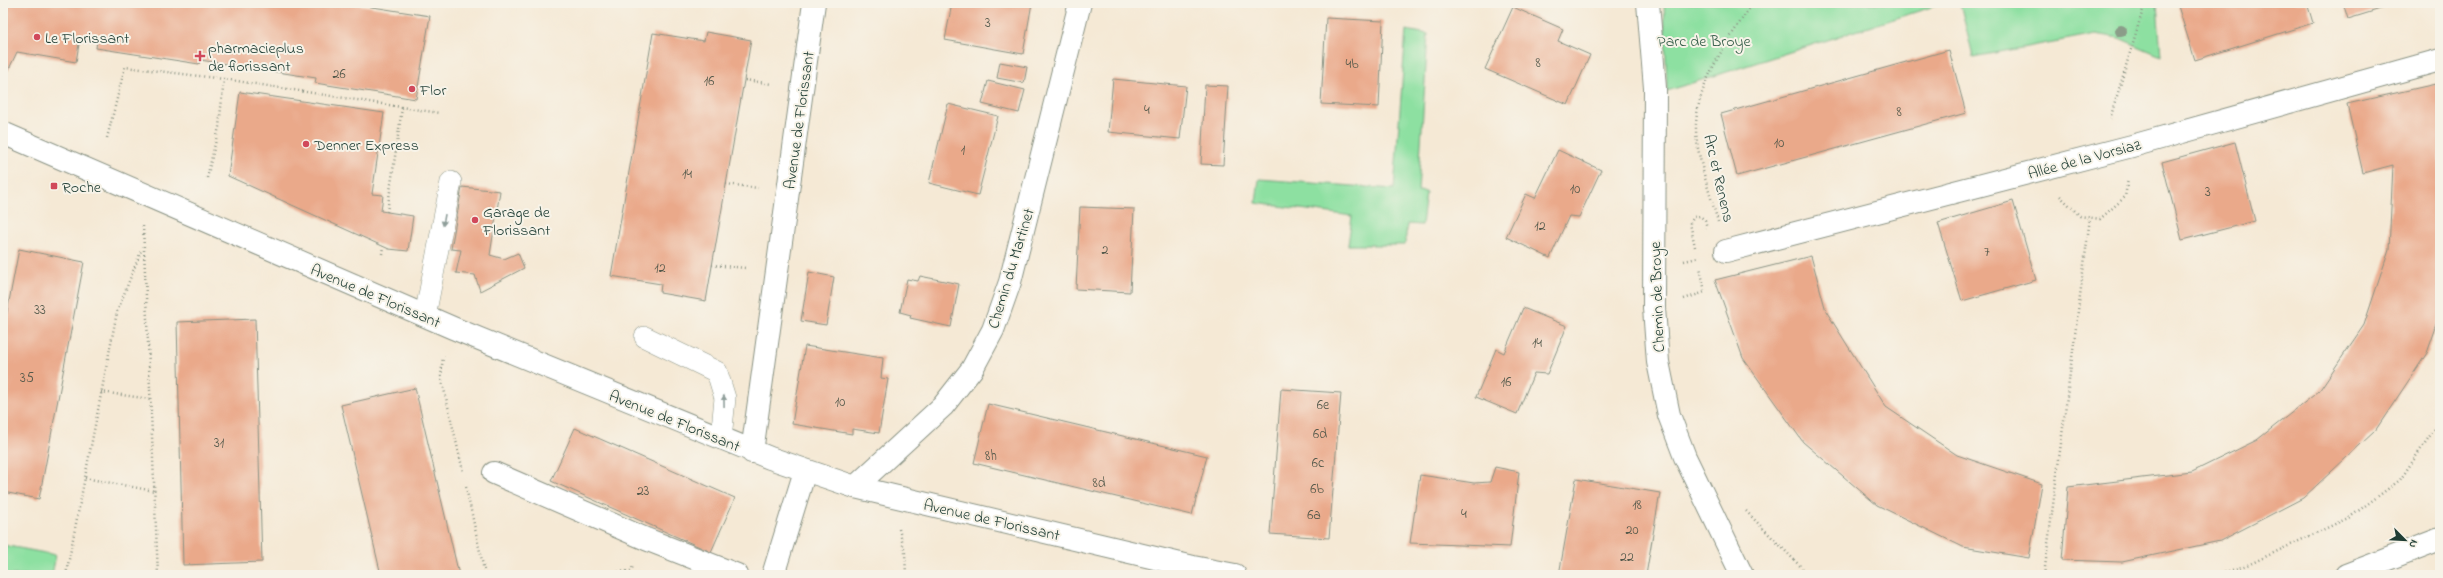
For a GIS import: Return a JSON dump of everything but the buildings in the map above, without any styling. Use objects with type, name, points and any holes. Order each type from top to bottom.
[{"type":"street","name":"Avenue de Florissant","points":[[752,452],[814,3]]},
{"type":"street","name":"Chemin du Martinet","points":[[855,487],[943,406],[972,369],[994,330],[1010,282],[1080,3]]},
{"type":"street","name":"Chemin de Broye","points":[[1648,3],[1655,88],[1654,308],[1658,362],[1669,415],[1685,457],[1742,575]]},
{"type":"street","name":"Allée de la Vorsiaz","points":[[1726,251],[2132,146],[2440,60]]},
{"type":"street","name":"Avenue de Florissant","points":[[3,133],[425,316],[752,452],[855,487],[1193,567],[1235,575]]},
{"type":"street","points":[[773,575],[805,471]]},
{"type":"street","points":[[494,472],[646,539],[737,575]]},
{"type":"street","points":[[2346,575],[2440,540]]},
{"type":"lane","points":[[425,316],[451,182]]},
{"type":"lane","points":[[645,337],[717,372],[725,398],[721,439]]},
{"type":"path","points":[[373,7],[374,3]]},
{"type":"path","points":[[1680,3],[1689,3]]},
{"type":"path","name":"Arc et Renens","points":[[1726,251],[1698,145],[1696,124],[1700,104],[1712,70],[1729,39],[1753,3]]},
{"type":"path","points":[[2100,154],[2145,3]]},
{"type":"path","points":[[107,138],[124,67],[224,79],[439,113]]},
{"type":"path","points":[[207,178],[219,127],[224,79]]},
{"type":"path","points":[[387,212],[402,108]]},
{"type":"path","points":[[2053,166],[2060,199],[2080,216],[2100,219],[2125,197],[2132,146]]},
{"type":"path","points":[[2044,575],[2090,218]]},
{"type":"path","points":[[142,224],[158,575]]},
{"type":"path","points":[[382,254],[383,246]]},
{"type":"path","points":[[66,575],[116,312],[142,248]]},
{"type":"path","points":[[1683,261],[1703,256]]},
{"type":"path","points":[[712,265],[777,270]]},
{"type":"path","points":[[443,355],[441,376],[464,474]]},
{"type":"path","points":[[101,392],[150,400]]},
{"type":"path","points":[[2217,575],[2250,564],[2350,517],[2400,480],[2440,420]]},
{"type":"path","points":[[85,478],[154,491]]},
{"type":"path","points":[[465,482],[485,575]]},
{"type":"path","points":[[1745,510],[1809,575]]},
{"type":"path","points":[[898,524],[905,553],[906,575]]},
{"type":"path","points":[[558,575],[631,571],[646,539]]},
{"type":"green space","name":"Parc de Broye","points":[[1664,3],[1944,3],[1667,91]]},
{"type":"green space","points":[[1960,3],[2157,3],[2161,56],[2119,38],[2096,34],[1973,57]]},
{"type":"green space","points":[[1406,30],[1428,34],[1418,191],[1426,192],[1422,225],[1407,224],[1405,245],[1348,245],[1352,216],[1256,203],[1259,179],[1394,189]]},
{"type":"green space","points":[[3,545],[56,555],[52,575],[3,575]]},
{"type":"place","name":"Le Florissant","points":[[37,37]]},
{"type":"place","name":"pharmacieplus de florissant","points":[[200,56]]},
{"type":"place","name":"Flor","points":[[412,89]]},
{"type":"place","name":"Denner Express","points":[[306,144]]},
{"type":"place","name":"Roche","points":[[54,186]]},
{"type":"place","name":"Garage de Florissant","points":[[475,220]]}]
